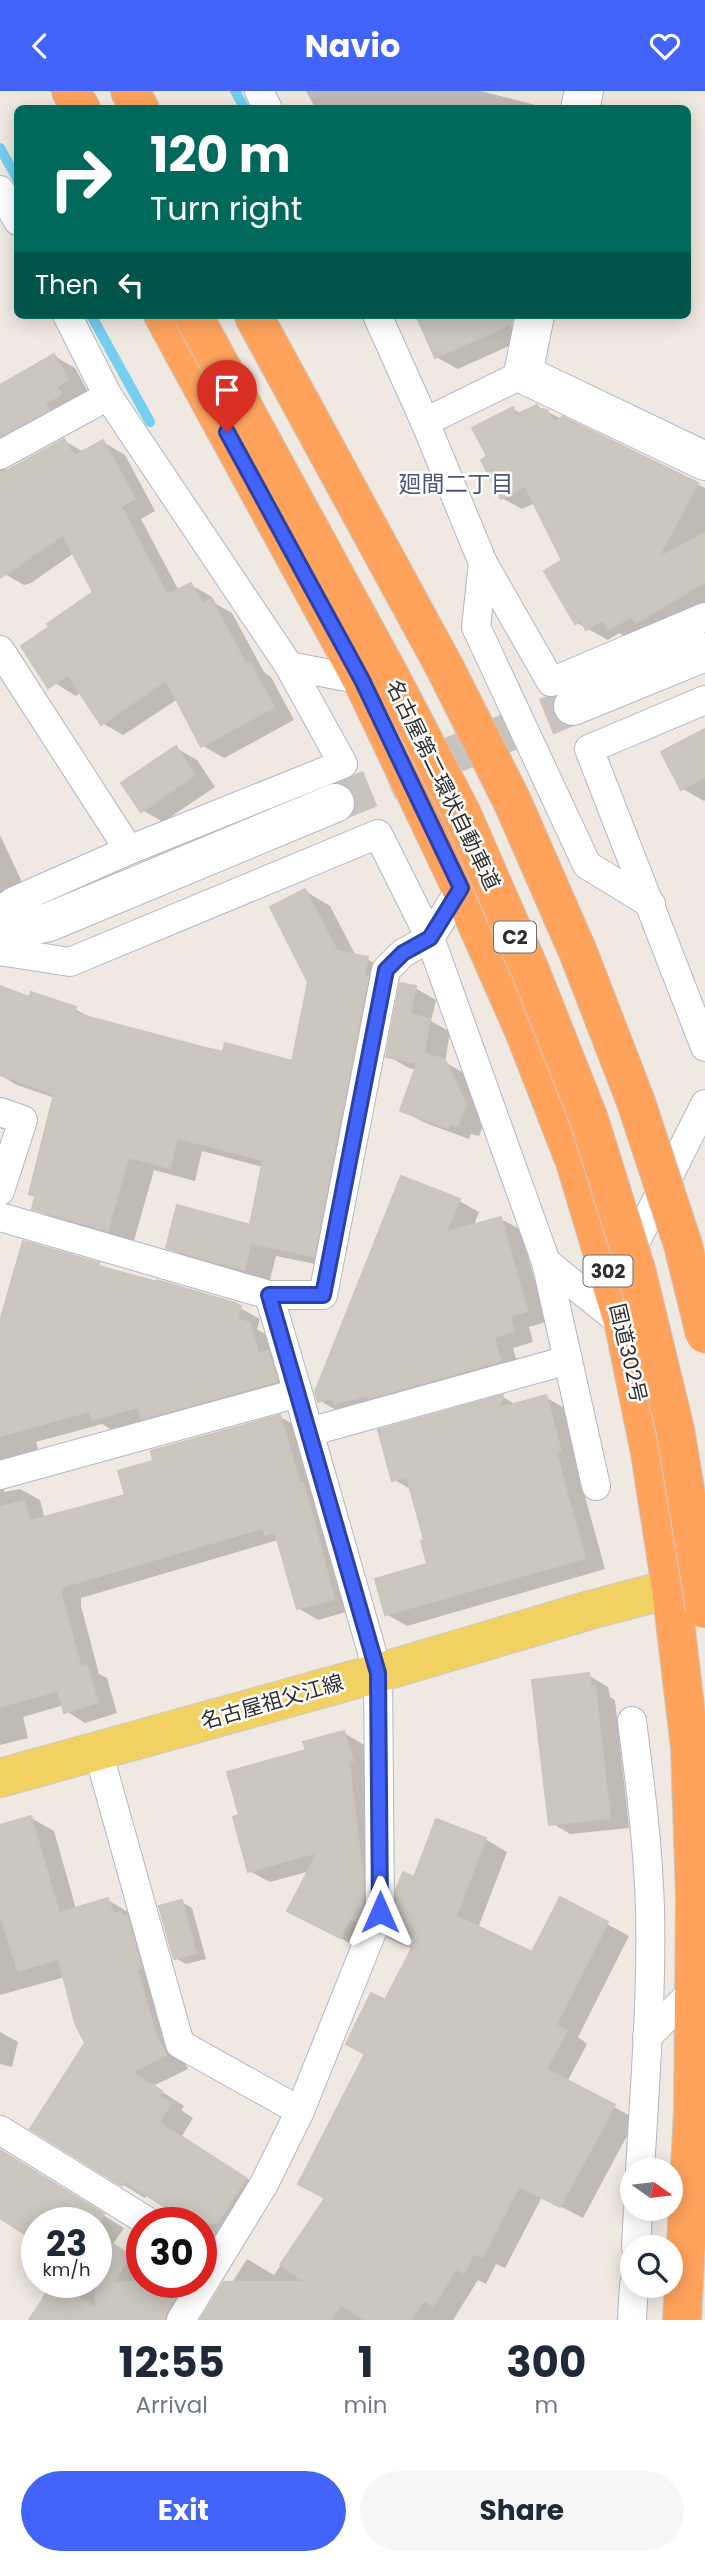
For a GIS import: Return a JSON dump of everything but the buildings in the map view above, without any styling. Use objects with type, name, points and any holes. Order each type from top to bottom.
[{"type":"highway","name":"国道302号","points":[[165,319],[362,680],[461,888],[524,1031],[575,1162],[624,1325],[650,1453],[688,1584],[690,1748],[700,1902],[682,2320]]},
{"type":"highway","name":"名古屋第二環状自動車道","points":[[195,319],[390,675],[462,814],[530,970],[579,1094],[637,1273],[675,1429],[705,1609]]},
{"type":"highway","name":"C2","points":[[255,319],[444,667],[517,814],[578,952],[636,1102],[683,1245],[705,1334]]},
{"type":"main road","name":"名古屋祖父江線","points":[[0,1778],[688,1584]]},
{"type":"street","points":[[0,190],[14,214]]},
{"type":"street","points":[[0,911],[14,901],[129,850],[343,764],[289,666],[108,396],[69,319]]},
{"type":"street","points":[[379,319],[483,563],[551,682],[705,617]]},
{"type":"street","points":[[523,374],[535,319]]},
{"type":"street","points":[[425,422],[523,374]]},
{"type":"street","points":[[523,374],[705,461]]},
{"type":"street","points":[[0,455],[108,396]]},
{"type":"street","points":[[483,563],[476,627],[587,865],[650,904]]},
{"type":"street","points":[[0,650],[129,850]]},
{"type":"street","points":[[573,706],[705,652]]},
{"type":"street","points":[[289,666],[362,680]]},
{"type":"street","points":[[705,700],[589,749],[705,1047]]},
{"type":"street","points":[[0,933],[49,922],[335,803]]},
{"type":"street","points":[[0,951],[71,962],[378,834],[430,938],[546,1262],[596,1486]]},
{"type":"street","points":[[0,1217],[269,1295],[323,1295],[386,970],[403,953],[430,938],[461,888]]},
{"type":"street","points":[[613,1287],[705,1104]]},
{"type":"street","points":[[0,1112],[23,1120],[0,1191]]},
{"type":"street","points":[[546,1262],[624,1325]]},
{"type":"street","points":[[217,2247],[264,2184],[300,2111],[380,1912],[378,1673],[269,1295]]},
{"type":"street","points":[[309,1432],[568,1360]]},
{"type":"street","points":[[0,1475],[298,1393]]},
{"type":"street","points":[[632,1721],[644,1823],[650,1907],[641,2158]]},
{"type":"street","points":[[99,1751],[180,2044],[300,2111]]},
{"type":"street","points":[[647,2037],[695,1989]]},
{"type":"street","points":[[0,2130],[126,2208]]},
{"type":"street","points":[[181,2320],[191,2298]]},
{"type":"street","points":[[632,2320],[633,2298]]},
{"type":"waterway","points":[[235,91],[243,105]]},
{"type":"waterway","points":[[0,148],[14,173]]},
{"type":"waterway","points":[[93,319],[150,422]]},
{"type":"tunnel","points":[[335,803],[573,706]]},
{"type":"district","name":"廻間二丁目","points":[[456,484]]},
{"type":"route","points":[[227,432],[362,680],[461,888],[430,938],[403,953],[386,970],[323,1295],[269,1295],[378,1673],[380,1912]]}]
